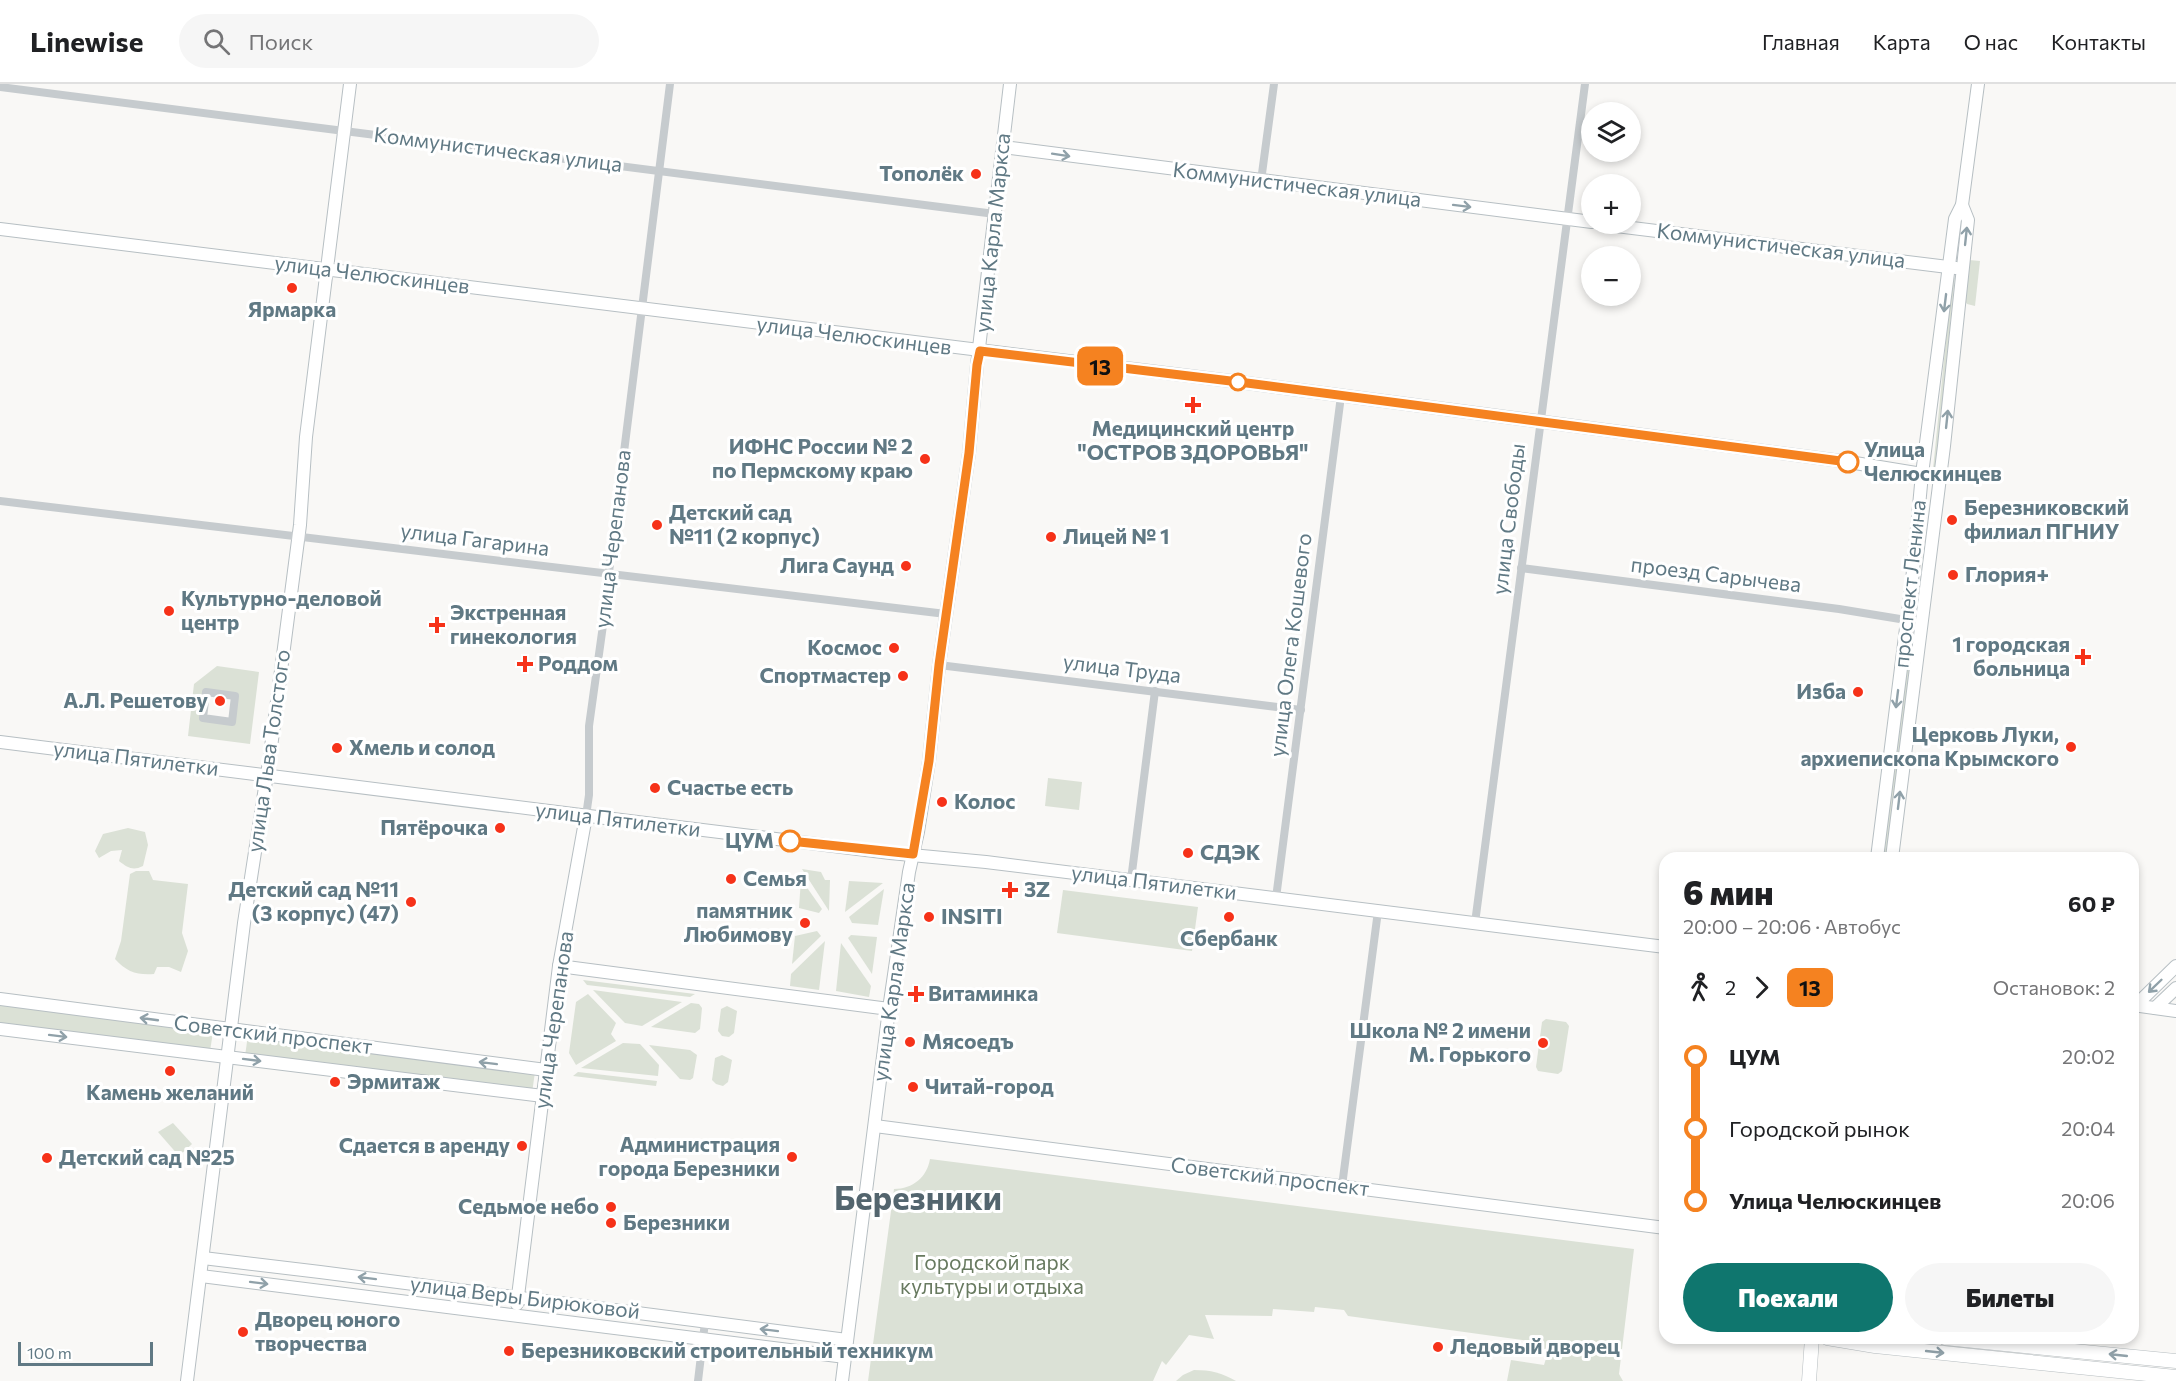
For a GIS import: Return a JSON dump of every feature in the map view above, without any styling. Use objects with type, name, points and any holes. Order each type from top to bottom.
[{"type":"main road","points":[[1809,1381],[1812,1344]]},
{"type":"main road","points":[[1812,1358],[1816,1351],[1826,1344]]},
{"type":"main road","points":[[1875,1344],[2152,1378],[2176,1377]]},
{"type":"main road","points":[[2005,1344],[2176,1361]]},
{"type":"street","name":"улица Льва Толстого","points":[[187,1381],[244,923],[267,776],[298,537],[306,437],[350,84]]},
{"type":"street","name":"улица Черепанова","points":[[516,1314],[559,966],[589,795],[589,726],[609,582],[670,84]]},
{"type":"street","name":"улица Карла Маркса","points":[[842,1381],[889,1009],[909,872],[929,761],[939,665],[969,453],[1010,84]]},
{"type":"street","points":[[1261,181],[1274,84]]},
{"type":"street","name":"улица Свободы","points":[[1474,923],[1585,84]]},
{"type":"street","name":"проспект Ленина","points":[[1878,852],[1922,474],[1955,219],[1962,205],[1978,84]]},
{"type":"street","name":"Коммунистическая улица","points":[[0,87],[995,214]]},
{"type":"street","name":"Коммунистическая улица","points":[[1003,147],[1581,221]]},
{"type":"street","name":"проспект Ленина","points":[[1893,852],[1944,446],[1963,269],[1968,220],[1962,205]]},
{"type":"street","name":"улица Челюскинцев","points":[[0,229],[1540,421],[1922,474]]},
{"type":"street","name":"Коммунистическая улица","points":[[1641,229],[1963,269]]},
{"type":"street","name":"улица Олега Кошевого","points":[[1276,898],[1341,396]]},
{"type":"street","name":"улица Гагарина","points":[[0,501],[512,564],[609,572],[946,614]]},
{"type":"street","name":"проезд Сарычева","points":[[1521,568],[1839,609],[1906,620]]},
{"type":"street","name":"улица Труда","points":[[939,665],[1300,710]]},
{"type":"street","points":[[1131,880],[1155,691]]},
{"type":"street","points":[[206,692],[235,696],[232,722],[203,718],[206,692]]},
{"type":"street","name":"улица Пятилетки","points":[[0,742],[586,816],[1131,880],[1659,946]]},
{"type":"street","points":[[1342,1186],[1378,911]]},
{"type":"street","points":[[559,966],[889,1009]]},
{"type":"street","points":[[2139,1001],[2176,966]]},
{"type":"street","points":[[2156,1008],[2176,988]]},
{"type":"street","name":"Советский проспект","points":[[0,999],[546,1070]]},
{"type":"street","points":[[2139,1006],[2176,1011]]},
{"type":"street","name":"Советский проспект","points":[[0,1029],[543,1096]]},
{"type":"street","name":"Советский проспект","points":[[875,1126],[1659,1227]]},
{"type":"street","name":"улица Веры Бирюковой","points":[[203,1258],[848,1340]]},
{"type":"street","name":"улица Веры Бирюковой","points":[[201,1276],[845,1357]]},
{"type":"street","points":[[404,1300],[406,1283]]},
{"type":"street","points":[[698,1381],[705,1322]]},
{"type":"street","points":[[2152,1378],[2154,1359]]},
{"type":"green space","points":[[1969,260],[1980,261],[1975,306],[1965,301]]},
{"type":"green space","points":[[1955,277],[1936,467],[1933,469],[1952,280]]},
{"type":"green space","points":[[1910,647],[1914,648],[1887,852],[1884,852]]},
{"type":"green space","points":[[217,666],[259,672],[250,744],[188,736],[194,684]],"holes":[[[207,692],[235,696],[232,722],[203,718]]]},
{"type":"green space","points":[[1048,778],[1082,782],[1079,810],[1045,806]]},
{"type":"green space","points":[[128,828],[145,832],[148,845],[143,866],[131,868],[119,861],[122,850],[111,851],[99,858],[95,851],[103,834]]},
{"type":"green space","points":[[802,869],[821,872],[825,880],[830,880],[829,911]]},
{"type":"green space","points":[[136,871],[149,871],[153,880],[188,884],[182,933],[188,951],[181,972],[169,967],[157,967],[154,974],[142,974],[128,970],[115,959],[121,941],[130,874]]},
{"type":"green space","points":[[801,879],[822,909],[819,913],[799,908]]},
{"type":"green space","points":[[849,881],[883,883],[845,912]]},
{"type":"green space","points":[[884,889],[878,925],[852,923],[849,917]]},
{"type":"green space","points":[[1063,890],[1198,907],[1192,951],[1057,933]]},
{"type":"green space","points":[[817,931],[821,936],[792,964],[795,936]]},
{"type":"green space","points":[[851,935],[877,937],[872,974],[848,938]]},
{"type":"green space","points":[[825,941],[819,990],[790,986],[791,974]]},
{"type":"green space","points":[[841,943],[871,986],[869,997],[836,991]]},
{"type":"green space","points":[[583,980],[695,994],[690,997],[587,985]]},
{"type":"green space","points":[[593,990],[682,1002],[642,1026],[625,1023]]},
{"type":"green space","points":[[588,994],[616,1023],[611,1034],[616,1041],[576,1065],[569,1053],[576,1002]]},
{"type":"green space","points":[[691,1003],[699,1004],[702,1008],[700,1029],[695,1033],[651,1027]]},
{"type":"green space","points":[[0,1004],[213,1032],[210,1051],[0,1023]]},
{"type":"green space","points":[[727,1006],[737,1011],[734,1033],[729,1037],[722,1036],[718,1031],[721,1009]]},
{"type":"green space","points":[[1546,1019],[1566,1022],[1569,1026],[1562,1071],[1558,1074],[1538,1071],[1536,1067],[1542,1022]]},
{"type":"green space","points":[[248,1035],[535,1072],[532,1093],[245,1056]]},
{"type":"green space","points":[[623,1043],[640,1044],[659,1065],[658,1076],[581,1068]]},
{"type":"green space","points":[[649,1045],[690,1050],[697,1055],[693,1078],[680,1079]]},
{"type":"green space","points":[[722,1055],[732,1060],[728,1082],[723,1086],[712,1080],[715,1058]]},
{"type":"green space","points":[[578,1072],[657,1081],[656,1086],[573,1076]]},
{"type":"green space","points":[[173,1123],[192,1144],[179,1156],[158,1132]]},
{"type":"green space","name":"Городской парк культуры и отдыха","points":[[930,1159],[1634,1249],[1619,1374],[1623,1381],[1507,1381],[1511,1360],[1544,1365],[1548,1352],[1536,1342],[1348,1316],[1344,1310],[1315,1307],[1314,1312],[1273,1309],[1272,1316],[1205,1315],[1214,1339],[1189,1335],[1166,1365],[1162,1361],[1153,1381],[868,1381],[894,1189],[907,1187],[918,1181],[926,1171]]},
{"type":"green space","points":[[1194,1370],[1216,1373],[1236,1381],[1176,1381]]},
{"type":"bus line","name":"13","points":[[790,841],[913,854],[929,761],[939,665],[962,509],[980,351],[1239,382],[1848,462]]},
{"type":"place","name":"Тополёк","points":[[976,174]]},
{"type":"place","name":"Ярмарка","points":[[292,288]]},
{"type":"place","name":"Медицинский центр \"ОСТРОВ ЗДОРОВЬЯ\"","points":[[1193,405]]},
{"type":"place","name":"ИФНС России № 2 по Пермскому краю","points":[[925,459]]},
{"type":"place","name":"Улица Челюскинцев","points":[[1848,462]]},
{"type":"place","name":"Березниковский филиал ПГНИУ","points":[[1952,520]]},
{"type":"place","name":"Детский сад №11 (2 корпус)","points":[[657,525]]},
{"type":"place","name":"Лицей № 1","points":[[1051,537]]},
{"type":"place","name":"Лига Саунд","points":[[906,566]]},
{"type":"place","name":"Глория+","points":[[1953,575]]},
{"type":"place","name":"Культурно-деловой центр","points":[[169,611]]},
{"type":"place","name":"Экстренная гинекология","points":[[437,625]]},
{"type":"place","name":"Космос","points":[[894,648]]},
{"type":"place","name":"1 городская больница","points":[[2083,657]]},
{"type":"place","name":"Роддом","points":[[525,664]]},
{"type":"place","name":"Спортмастер","points":[[903,676]]},
{"type":"place","name":"Изба","points":[[1858,692]]},
{"type":"place","name":"А.Л. Решетову","points":[[220,701]]},
{"type":"place","name":"Церковь Луки, архиепископа Крымского","points":[[2071,747]]},
{"type":"place","name":"Хмель и солод","points":[[337,748]]},
{"type":"place","name":"Счастье есть","points":[[655,788]]},
{"type":"place","name":"Колос","points":[[942,802]]},
{"type":"place","name":"Пятёрочка","points":[[500,828]]},
{"type":"place","name":"ЦУМ","points":[[790,841]]},
{"type":"place","name":"СДЭК","points":[[1188,853]]},
{"type":"place","name":"Семья","points":[[731,879]]},
{"type":"place","name":"3Z","points":[[1010,890]]},
{"type":"place","name":"Детский сад №11 (3 корпус) (47)","points":[[411,902]]},
{"type":"place","name":"INSITI","points":[[929,917]]},
{"type":"place","name":"Сбербанк","points":[[1229,917]]},
{"type":"place","name":"памятник Любимову","points":[[805,923]]},
{"type":"place","name":"Витаминка","points":[[916,994]]},
{"type":"place","name":"Мясоедъ","points":[[910,1042]]},
{"type":"place","name":"Школа № 2 имени М. Горького","points":[[1543,1043]]},
{"type":"place","name":"Камень желаний","points":[[170,1071]]},
{"type":"place","name":"Эрмитаж","points":[[335,1082]]},
{"type":"place","name":"Читай-город","points":[[913,1087]]},
{"type":"place","name":"Сдается в аренду","points":[[522,1146]]},
{"type":"place","name":"Администрация города Березники","points":[[792,1157]]},
{"type":"place","name":"Детский сад №25","points":[[47,1158]]},
{"type":"place","name":"Седьмое небо","points":[[611,1207]]},
{"type":"place","name":"Березники","points":[[611,1223]]},
{"type":"place","name":"Дворец юного творчества","points":[[243,1332]]},
{"type":"place","name":"Ледовый дворец","points":[[1438,1347]]},
{"type":"place","name":"Березниковский строительный техникум","points":[[509,1351]]},
{"type":"district","name":"Березники","points":[[918,1198]]}]
